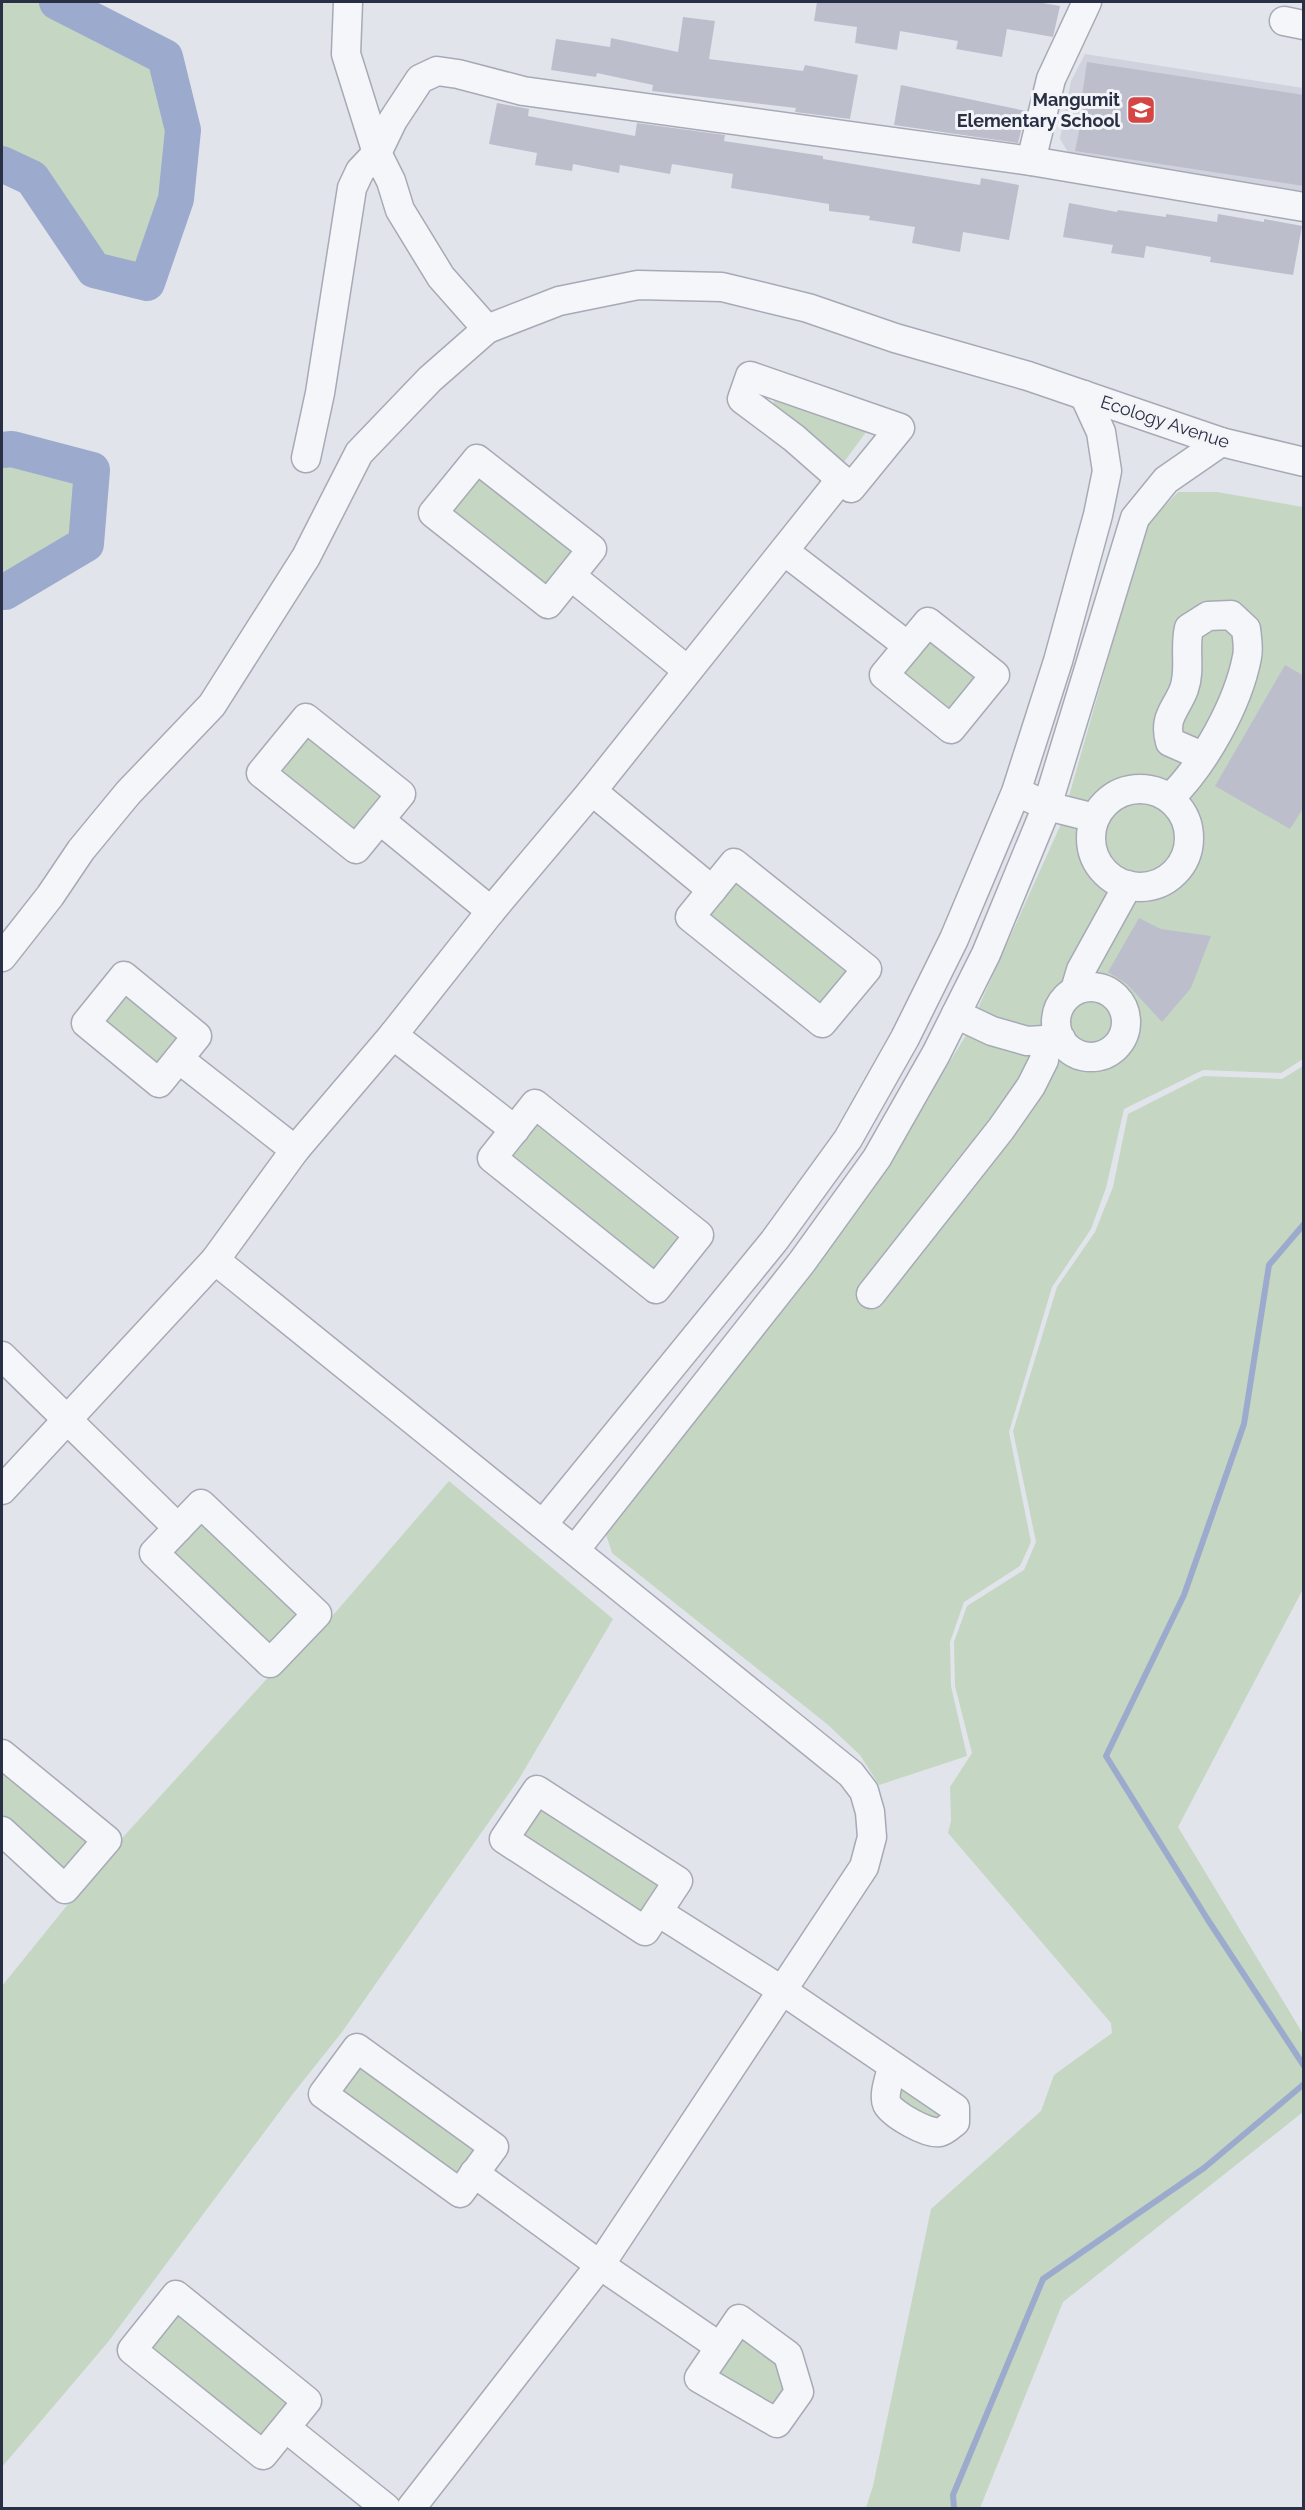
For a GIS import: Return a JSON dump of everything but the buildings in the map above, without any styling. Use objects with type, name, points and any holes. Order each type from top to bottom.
[{"type":"street","points":[[2,957],[50,896],[81,850],[128,793],[212,705],[306,557],[359,453],[430,379],[487,329],[441,277],[400,210],[378,153],[346,54],[348,2]]},
{"type":"street","points":[[1031,161],[1051,78],[1087,2]]},
{"type":"street","points":[[306,458],[320,393],[352,188],[360,171],[378,153],[407,96],[420,79],[437,71],[458,74],[523,91],[1031,161],[1304,207]]},
{"type":"street","name":"Ecology Avenue","points":[[487,329],[560,301],[638,285],[722,287],[807,308],[895,338],[1028,376],[1221,442],[1304,462]]},
{"type":"street","points":[[750,376],[900,428],[851,488],[841,478],[742,399],[750,376]]},
{"type":"street","points":[[543,1524],[774,1241],[848,1139],[905,1038],[954,939],[1016,792],[1058,661],[1098,515],[1107,471],[1101,432],[1084,395]]},
{"type":"street","points":[[575,1550],[802,1263],[877,1158],[956,1014],[986,954],[1047,806],[1135,518],[1166,480],[1221,442]]},
{"type":"street","points":[[477,459],[592,549],[571,576],[548,604],[433,513],[477,459]]},
{"type":"street","points":[[2,1490],[215,1260],[295,1150],[393,1035],[491,911],[592,791],[841,478]]},
{"type":"street","points":[[784,551],[908,646]]},
{"type":"street","points":[[1083,572],[1116,577]]},
{"type":"street","points":[[571,576],[687,670]]},
{"type":"street","points":[[1170,798],[1186,782],[1223,725],[1238,690],[1248,655],[1246,629],[1231,615],[1208,616],[1189,628],[1186,642],[1185,688],[1170,714],[1167,730],[1170,742],[1202,756]]},
{"type":"street","points":[[1058,661],[1088,670]]},
{"type":"street","points":[[306,718],[401,794],[380,820],[356,849],[261,773],[306,718]]},
{"type":"street","points":[[1127,790],[1156,791],[1170,798],[1180,809],[1187,823],[1190,838],[1181,866],[1164,880],[1142,886],[1128,885],[1114,879],[1096,859],[1092,839],[1095,818],[1103,806],[1114,796],[1127,790]]},
{"type":"street","points":[[592,791],[712,890]]},
{"type":"street","points":[[1016,792],[1047,806],[1095,818]]},
{"type":"street","points":[[380,820],[491,911]]},
{"type":"street","points":[[734,863],[867,969],[822,1023],[690,917],[712,890],[734,863]]},
{"type":"street","points":[[1075,990],[1080,970],[1128,885]]},
{"type":"street","points":[[871,1294],[963,1180],[1013,1112],[1044,1060],[1053,1039],[1058,1008],[1065,998],[1075,990],[1097,987],[1116,997],[1123,1006],[1126,1028],[1123,1038],[1107,1053],[1096,1057],[1083,1056],[1072,1052],[1053,1039],[1027,1041],[992,1031],[956,1014]]},
{"type":"street","points":[[393,1035],[515,1130]]},
{"type":"street","points":[[178,1059],[295,1150]]},
{"type":"street","points":[[535,1104],[699,1235],[656,1289],[492,1158],[515,1130],[535,1104]]},
{"type":"street","points":[[215,1260],[851,1774],[864,1791],[870,1812],[873,1838],[864,1867],[783,1991],[600,2265],[411,2508]]},
{"type":"street","points":[[2,1356],[178,1528]]},
{"type":"street","points":[[201,1504],[317,1614],[270,1663],[154,1553],[178,1528],[201,1504]]},
{"type":"street","points":[[2,1754],[107,1840],[65,1889],[2,1831]]},
{"type":"street","points":[[537,1790],[678,1881],[658,1912],[645,1931],[504,1839],[537,1790]]},
{"type":"street","points":[[658,1912],[783,1991],[892,2067]]},
{"type":"street","points":[[357,2048],[494,2147],[474,2173],[460,2193],[323,2094],[357,2048]]},
{"type":"street","points":[[474,2173],[600,2265],[720,2347]]},
{"type":"street","points":[[176,2295],[307,2401],[286,2428],[263,2455],[132,2350],[176,2295]]},
{"type":"street","points":[[286,2428],[386,2508]]},
{"type":"shaded area","name":"Mangumit Elementary School","points":[[1085,54],[1303,88],[1303,193],[1071,157],[1060,139],[1071,81]]},
{"type":"green space","points":[[2,2],[57,2],[165,57],[183,130],[176,199],[147,283],[94,270],[32,178],[2,164]]},
{"type":"green space","points":[[776,394],[869,428],[841,466],[771,411]]},
{"type":"green space","points":[[12,449],[92,470],[86,544],[2,592],[2,450]]},
{"type":"green space","points":[[480,473],[574,548],[545,585],[450,509]]},
{"type":"green space","points":[[1178,492],[1217,492],[1303,507],[1303,1059],[1281,1073],[1203,1070],[1124,1109],[1106,1188],[1091,1229],[1052,1287],[1009,1432],[1031,1542],[1020,1566],[964,1602],[950,1642],[951,1686],[967,1756],[879,1785],[860,1755],[827,1724],[612,1553],[604,1528],[872,1187],[965,1037],[1061,824],[1146,526]]},
{"type":"green space","points":[[929,631],[985,675],[952,717],[895,673]]},
{"type":"green space","points":[[309,732],[390,797],[356,838],[275,773]]},
{"type":"green space","points":[[735,877],[855,969],[824,1010],[703,918]]},
{"type":"green space","points":[[124,982],[192,1035],[160,1075],[92,1022]]},
{"type":"green space","points":[[1303,1066],[1303,1589],[1178,1827],[1303,2034],[1303,2112],[1063,2302],[980,2508],[866,2508],[873,2486],[931,2209],[1041,2111],[1054,2075],[1112,2033],[1111,2023],[948,1833],[951,1821],[950,1787],[972,1753],[955,1686],[954,1642],[967,1606],[1024,1570],[1036,1542],[1013,1431],[1057,1287],[1095,1232],[1113,1187],[1128,1114],[1203,1076],[1282,1079]]},
{"type":"green space","points":[[535,1114],[689,1235],[656,1281],[499,1158]]},
{"type":"green space","points":[[449,1481],[613,1619],[519,1779],[342,2032],[292,2095],[108,2342],[2,2467],[2,1986],[115,1846],[273,1672],[328,1621]]},
{"type":"green space","points":[[202,1510],[311,1614],[270,1655],[161,1552]]},
{"type":"green space","points":[[2,1760],[99,1839],[65,1884],[2,1825]]},
{"type":"green space","points":[[538,1795],[672,1882],[644,1926],[508,1838]]},
{"type":"green space","points":[[358,2053],[487,2148],[459,2187],[329,2093]]},
{"type":"green space","points":[[895,2073],[950,2110],[941,2128],[899,2109]]},
{"type":"green space","points":[[176,2308],[297,2401],[264,2447],[140,2349]]},
{"type":"green space","points":[[741,2326],[782,2359],[793,2391],[777,2416],[705,2377]]},
{"type":"waterway","points":[[2,164],[32,178],[94,270],[147,283],[176,199],[183,130],[165,57],[57,2]]},
{"type":"waterway","points":[[2,450],[12,449],[92,470],[86,544],[2,592]]},
{"type":"waterway","points":[[1304,1224],[1269,1265],[1244,1424],[1184,1595],[1106,1756],[1208,1920],[1304,2066]]},
{"type":"waterway","points":[[954,2508],[953,2495],[1043,2279],[1204,2168],[1304,2084]]},
{"type":"place","name":"Mangumit Elementary School","points":[[1141,110]]}]
